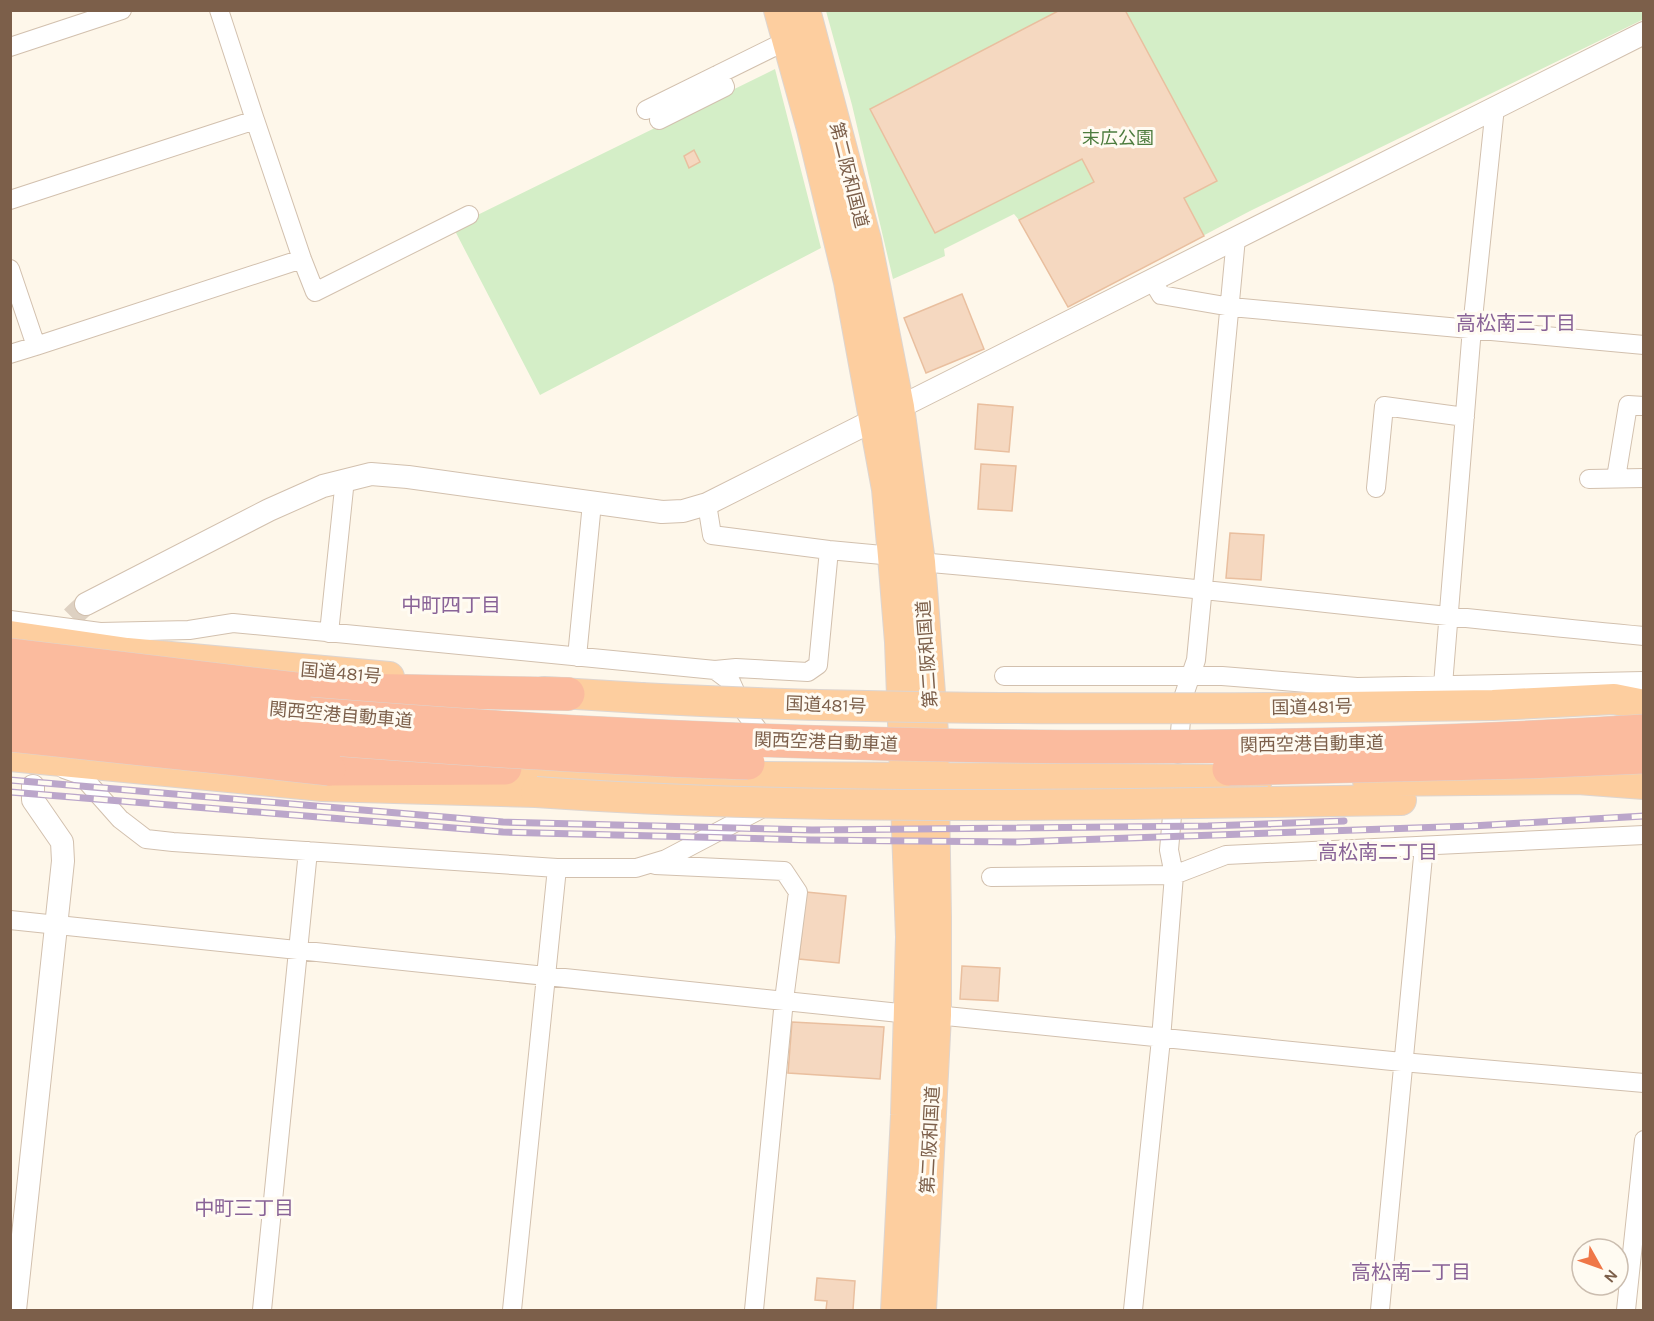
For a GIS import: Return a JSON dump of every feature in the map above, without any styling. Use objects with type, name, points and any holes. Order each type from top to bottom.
[{"type":"highway","name":"第二阪和国道","points":[[779,10],[812,129],[849,282],[886,413]]},
{"type":"highway","name":"第二阪和国道","points":[[805,10],[866,240],[886,413],[887,489],[907,559],[933,733],[936,917],[923,1015],[896,1311]]},
{"type":"highway","name":"第二阪和国道","points":[[907,559],[900,642],[911,937],[923,1015],[921,1311]]},
{"type":"highway","name":"国道481号","points":[[10,636],[138,654],[568,694],[640,698],[865,706],[1060,709],[1493,705],[1614,699],[1644,705]]},
{"type":"highway","points":[[10,655],[296,689],[382,701],[488,721]]},
{"type":"highway","points":[[10,675],[311,708],[665,732],[1180,732],[1497,728],[1644,719]]},
{"type":"highway","name":"関西空港自動車道","points":[[10,684],[350,717],[663,736],[842,743],[1159,748],[1489,740],[1644,731]]},
{"type":"highway","points":[[296,689],[568,694]]},
{"type":"highway","name":"関西空港自動車道","points":[[10,708],[164,726],[331,740],[653,761],[1162,771],[1644,757]]},
{"type":"highway","points":[[10,718],[92,729],[343,755],[503,779],[536,792],[636,799],[867,805],[1268,802],[1438,800],[1644,789]]},
{"type":"highway","points":[[10,735],[329,769],[503,779]]},
{"type":"highway","points":[[10,756],[323,786],[617,776],[1434,782],[1578,779],[1644,784]]},
{"type":"street","points":[[10,47],[122,10]]},
{"type":"street","points":[[219,10],[315,292],[469,215]]},
{"type":"street","points":[[86,604],[269,510],[323,486],[371,474],[408,477],[662,512],[683,511],[707,504],[1644,33]]},
{"type":"street","points":[[652,115],[719,74],[788,40]]},
{"type":"street","points":[[1443,685],[1472,328],[1495,107]]},
{"type":"street","points":[[10,200],[255,120]]},
{"type":"street","points":[[1133,1311],[1161,1039],[1174,875],[1169,850],[1180,732],[1184,698],[1196,660],[1236,238]]},
{"type":"street","points":[[10,354],[302,259]]},
{"type":"street","points":[[10,269],[36,345]]},
{"type":"street","points":[[1152,280],[1161,295],[1231,306],[1644,345]]},
{"type":"street","points":[[1616,478],[1628,405],[1644,406]]},
{"type":"street","points":[[1376,488],[1384,406],[1465,417]]},
{"type":"street","points":[[1589,479],[1644,478]]},
{"type":"street","points":[[329,633],[345,479]]},
{"type":"street","points":[[577,657],[592,503]]},
{"type":"street","points":[[707,504],[712,535],[907,559],[1644,636]]},
{"type":"street","points":[[10,620],[100,632],[189,630],[233,623],[715,670],[736,668],[808,672],[818,665],[829,550]]},
{"type":"street","points":[[715,670],[731,682],[744,711],[759,731]]},
{"type":"street","points":[[1004,676],[1222,676],[1357,687],[1644,681]]},
{"type":"street","points":[[10,768],[66,770],[81,776],[120,819],[146,838],[173,842],[557,868],[636,868],[666,859],[742,818],[826,777]]},
{"type":"street","points":[[15,1311],[63,861],[62,842],[33,800],[33,786]]},
{"type":"street","points":[[991,877],[1174,875],[1227,855],[1644,835]]},
{"type":"street","points":[[1380,1311],[1424,846]]},
{"type":"street","points":[[262,1311],[308,851]]},
{"type":"street","points":[[647,864],[784,871],[798,892],[784,1000],[754,1311]]},
{"type":"street","points":[[512,1311],[557,868]]},
{"type":"street","points":[[10,920],[1161,1039],[1644,1083]]},
{"type":"street","points":[[1626,1311],[1644,1140]]},
{"type":"green space","name":"末広公園","points":[[1643,10],[1644,19],[1250,211],[1068,307],[1014,214],[944,249],[945,256],[893,279],[852,105],[826,11]]},
{"type":"green space","points":[[775,69],[821,248],[540,395],[453,227]]},
{"type":"building","points":[[1060,10],[1125,10],[1217,181],[1184,198],[1204,236],[1068,307],[1019,220],[1094,182],[1082,159],[935,233],[870,109]]},
{"type":"building","points":[[694,150],[700,162],[689,168],[684,156]]},
{"type":"building","points":[[962,294],[984,349],[926,373],[904,318]]},
{"type":"building","points":[[978,404],[1013,407],[1009,452],[975,449]]},
{"type":"building","points":[[981,464],[1016,466],[1012,511],[978,509]]},
{"type":"building","points":[[1230,533],[1264,535],[1261,580],[1226,578]]},
{"type":"building","points":[[806,892],[846,896],[839,963],[799,959]]},
{"type":"building","points":[[962,966],[1000,968],[998,1001],[960,999]]},
{"type":"building","points":[[792,1022],[884,1027],[880,1079],[788,1073]]},
{"type":"building","points":[[817,1278],[855,1281],[853,1310],[826,1310],[827,1301],[815,1300]]},
{"type":"tunnel","points":[[55,645],[63,627],[86,604]]},
{"type":"railway","points":[[10,780],[503,822],[812,830],[1208,826],[1344,821]]},
{"type":"railway","points":[[10,792],[503,832],[811,840],[1017,842],[1472,826],[1644,816]]},
{"type":"district","name":"高松南三丁目","points":[[1516,323]]},
{"type":"district","name":"中町四丁目","points":[[451,605]]},
{"type":"district","name":"高松南二丁目","points":[[1378,852]]},
{"type":"district","name":"中町三丁目","points":[[244,1208]]},
{"type":"district","name":"高松南一丁目","points":[[1411,1272]]}]
